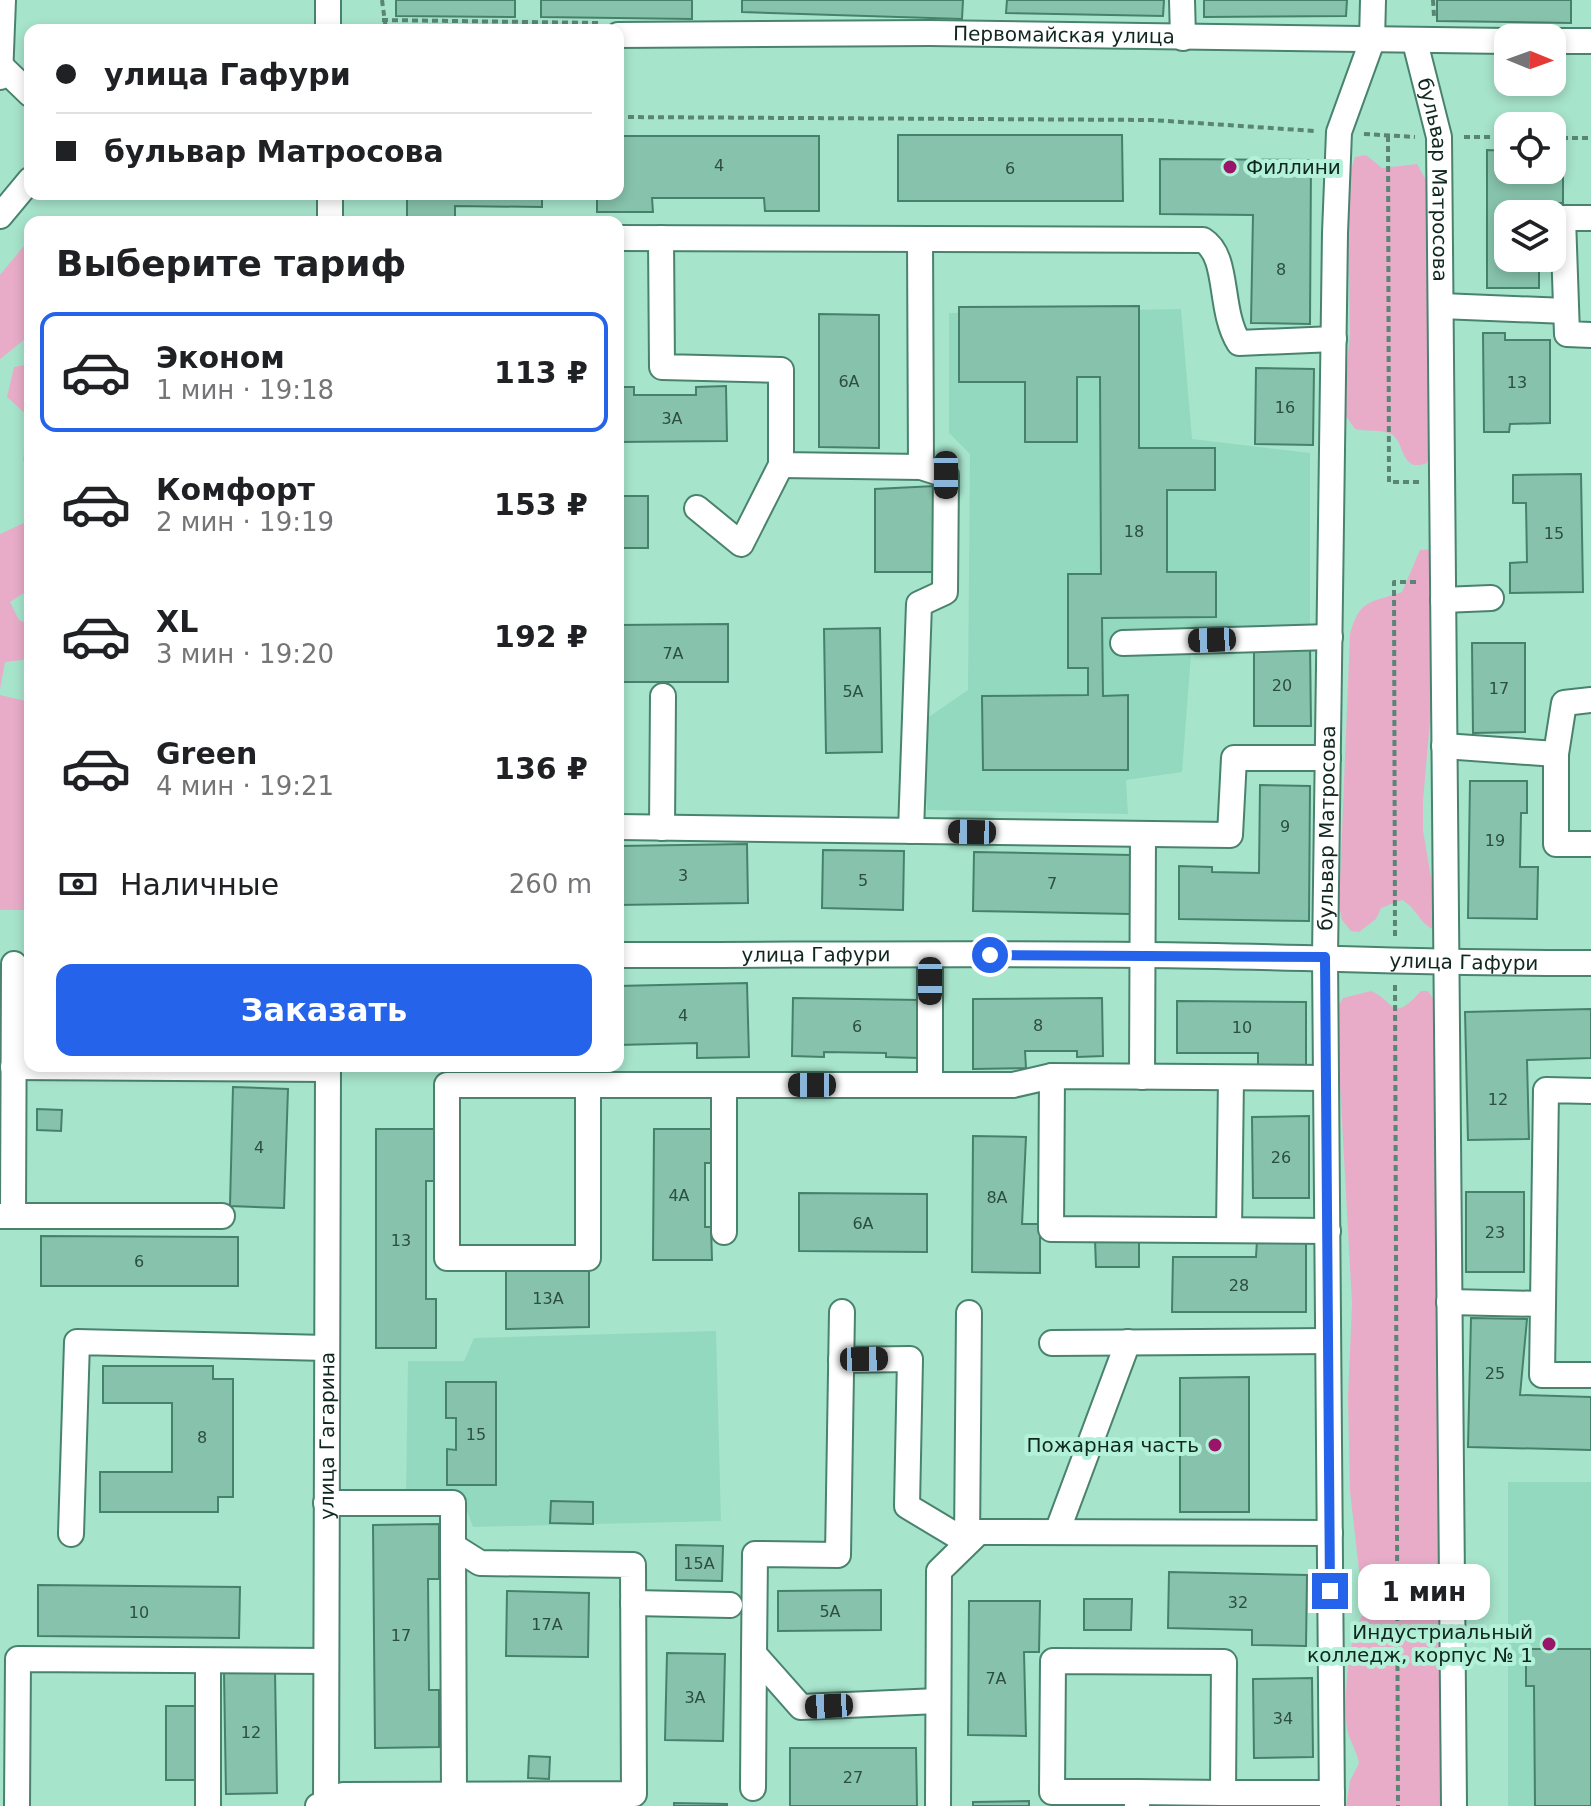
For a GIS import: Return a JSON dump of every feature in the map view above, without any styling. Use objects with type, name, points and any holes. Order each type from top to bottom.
[{"type":"street","points":[[3,0],[2,72],[24,89]]},
{"type":"street","points":[[328,0],[333,24]]},
{"type":"street","points":[[1182,0],[1183,38]]},
{"type":"street","name":"бульвар Матросова","points":[[1332,1799],[1325,957],[1334,339],[1339,132],[1372,41],[1373,0]]},
{"type":"street","name":"Первомайская улица","points":[[624,35],[930,33],[1494,41]]},
{"type":"street","points":[[1566,41],[1591,41]]},
{"type":"street","name":"бульвар Матросова","points":[[1415,42],[1439,137],[1454,1806]]},
{"type":"street","points":[[0,216],[24,187]]},
{"type":"street","points":[[1591,218],[1563,218],[1567,334],[1591,335]]},
{"type":"street","points":[[624,238],[1203,240],[1215,248],[1220,260],[1222,299],[1230,328],[1239,343],[1334,339]]},
{"type":"street","points":[[661,238],[662,367],[781,370],[781,465],[741,544],[697,508]]},
{"type":"street","points":[[920,239],[921,467]]},
{"type":"street","points":[[1441,306],[1566,311]]},
{"type":"street","points":[[781,465],[921,467],[946,475],[945,592],[919,604],[911,831]]},
{"type":"street","points":[[1443,600],[1491,598]]},
{"type":"street","points":[[1123,643],[1330,637]]},
{"type":"street","points":[[662,828],[663,696]]},
{"type":"street","points":[[1591,700],[1564,703],[1556,754],[1556,844],[1591,844]]},
{"type":"street","points":[[1444,746],[1556,754]]},
{"type":"street","points":[[624,827],[1230,835],[1234,758],[1328,758]]},
{"type":"street","points":[[1142,1077],[1143,834]]},
{"type":"street","name":"улица Гафури","points":[[624,955],[1142,955],[1325,957],[1446,964],[1591,963]]},
{"type":"street","points":[[930,955],[930,1085]]},
{"type":"street","points":[[15,964],[7,1216],[222,1216]]},
{"type":"street","points":[[13,1067],[24,1067]]},
{"type":"street","name":"улица Гагарина","points":[[326,1806],[328,1072]]},
{"type":"street","points":[[588,1085],[588,1258],[447,1258],[447,1085],[545,1076],[588,1085],[1013,1085],[1052,1076],[1326,1078]]},
{"type":"street","points":[[1052,1076],[1051,1229],[1328,1231]]},
{"type":"street","points":[[1229,1230],[1231,1078]]},
{"type":"street","points":[[724,1085],[724,1232]]},
{"type":"street","points":[[1591,1091],[1546,1090],[1542,1375],[1591,1375]]},
{"type":"street","points":[[1449,1302],[1543,1304]]},
{"type":"street","points":[[753,1788],[755,1554],[838,1555],[842,1312]]},
{"type":"street","points":[[967,1542],[969,1313]]},
{"type":"street","points":[[1052,1343],[1328,1341]]},
{"type":"street","points":[[71,1534],[77,1342],[327,1348]]},
{"type":"street","points":[[1057,1532],[1128,1342]]},
{"type":"street","points":[[841,1360],[910,1359],[907,1506],[967,1542]]},
{"type":"street","points":[[326,1503],[453,1503],[454,1795]]},
{"type":"street","points":[[938,1806],[939,1571],[979,1532],[1330,1533]]},
{"type":"street","points":[[318,1806],[326,1806],[343,1795],[634,1794],[633,1565],[480,1563],[453,1546]]},
{"type":"street","points":[[633,1603],[730,1605]]},
{"type":"street","points":[[754,1654],[801,1707],[938,1701]]},
{"type":"street","points":[[17,1806],[18,1659],[326,1661]]},
{"type":"street","points":[[208,1661],[208,1806]]},
{"type":"street","points":[[1223,1793],[1224,1662],[1053,1661],[1052,1792],[1138,1799],[1223,1793],[1332,1799]]},
{"type":"path","points":[[382,0],[385,24]]},
{"type":"path","points":[[624,117],[1152,120],[1439,137],[1494,137]]},
{"type":"path","points":[[1566,138],[1591,138]]},
{"type":"shaded area","points":[[1366,155],[1382,168],[1417,164],[1426,180],[1431,451],[1427,463],[1419,465],[1408,461],[1393,435],[1355,429],[1343,412],[1350,333],[1347,182],[1355,157]]},
{"type":"shaded area","points":[[24,246],[24,340],[0,359],[0,275]]},
{"type":"shaded area","points":[[1181,309],[1192,439],[1310,453],[1310,640],[1191,655],[1182,772],[1126,780],[1128,814],[927,810],[923,721],[968,690],[970,454],[949,433],[949,313]]},
{"type":"shaded area","points":[[24,365],[24,413],[7,397],[14,367]]},
{"type":"shaded area","points":[[24,523],[24,593],[10,602],[19,620],[24,622],[24,660],[5,662],[0,689],[0,534]]},
{"type":"shaded area","points":[[1434,549],[1433,686],[1423,830],[1437,913],[1435,930],[1402,900],[1381,908],[1376,919],[1359,932],[1351,931],[1342,920],[1339,906],[1350,634],[1363,608],[1402,592],[1420,550]]},
{"type":"shaded area","points":[[0,695],[24,701],[24,910],[0,910]]},
{"type":"shaded area","points":[[1371,991],[1394,1008],[1404,1006],[1421,991],[1428,991],[1437,1004],[1440,1806],[1346,1806],[1350,1781],[1359,1763],[1346,1722],[1346,1690],[1350,1652],[1358,1623],[1364,1614],[1350,1491],[1348,1397],[1352,1304],[1336,1010],[1343,998]]},
{"type":"shaded area","points":[[716,1331],[721,1521],[473,1527],[460,1493],[406,1492],[408,1361],[464,1361],[474,1338]]},
{"type":"shaded area","name":"Индустриальный колледж, корпус № 1","points":[[1508,1482],[1591,1482],[1591,1806],[1508,1806]]},
{"type":"building","points":[[396,0],[515,0],[515,17],[396,16]]},
{"type":"building","points":[[541,0],[692,0],[692,19],[541,17]]},
{"type":"building","points":[[742,0],[963,0],[962,19],[742,12]]},
{"type":"building","points":[[1007,0],[1164,0],[1163,16],[1006,13]]},
{"type":"building","points":[[1204,0],[1347,0],[1346,16],[1204,17]]},
{"type":"building","points":[[1437,0],[1571,0],[1571,23],[1437,21]]},
{"type":"building","points":[[898,135],[1122,135],[1123,201],[898,201]]},
{"type":"building","points":[[624,136],[819,136],[819,211],[765,211],[764,198],[652,198],[653,212],[597,212],[597,200],[624,200]]},
{"type":"building","points":[[1487,150],[1494,150],[1494,184],[1563,184],[1563,200],[1494,200],[1494,272],[1539,272],[1539,288],[1487,288]]},
{"type":"building","points":[[1160,159],[1311,160],[1310,324],[1251,323],[1253,215],[1160,214]]},
{"type":"building","points":[[407,200],[542,200],[542,207],[455,206],[455,216],[407,216]]},
{"type":"building","points":[[1139,306],[1139,448],[1215,448],[1215,490],[1167,490],[1167,572],[1216,572],[1216,617],[1102,618],[1103,696],[1128,695],[1128,770],[983,770],[982,696],[1088,695],[1088,668],[1068,668],[1068,574],[1101,574],[1100,377],[1077,377],[1077,442],[1025,442],[1025,382],[959,382],[959,307]]},
{"type":"building","points":[[819,314],[879,315],[879,448],[819,447]]},
{"type":"building","points":[[1483,333],[1505,333],[1505,340],[1550,340],[1550,423],[1510,424],[1509,432],[1484,432]]},
{"type":"building","points":[[1256,368],[1314,369],[1313,445],[1255,444]]},
{"type":"building","points":[[726,386],[727,441],[624,442],[624,387],[634,387],[634,395],[696,395],[696,387]]},
{"type":"building","points":[[1581,474],[1583,592],[1510,593],[1510,563],[1527,562],[1526,503],[1513,503],[1513,475]]},
{"type":"building","points":[[935,486],[934,572],[875,572],[875,489]]},
{"type":"building","points":[[624,496],[648,496],[648,548],[624,548]]},
{"type":"building","points":[[728,624],[728,682],[624,682],[624,625]]},
{"type":"building","points":[[880,628],[882,752],[826,753],[824,629]]},
{"type":"building","points":[[1472,643],[1525,643],[1525,732],[1473,733]]},
{"type":"building","points":[[1254,644],[1310,644],[1311,726],[1254,726]]},
{"type":"building","points":[[1470,781],[1527,781],[1527,813],[1521,813],[1520,867],[1538,867],[1537,919],[1468,918]]},
{"type":"building","points":[[1260,785],[1310,786],[1309,921],[1179,919],[1179,866],[1212,867],[1212,872],[1259,873]]},
{"type":"building","points":[[747,844],[748,903],[624,905],[624,846]]},
{"type":"building","points":[[823,850],[904,851],[903,910],[822,908]]},
{"type":"building","points":[[974,852],[1131,855],[1130,914],[973,911]]},
{"type":"building","points":[[747,983],[749,1057],[697,1058],[697,1043],[624,1045],[624,986]]},
{"type":"building","points":[[793,998],[921,1000],[920,1058],[886,1057],[886,1053],[824,1052],[824,1057],[792,1056]]},
{"type":"building","points":[[1102,998],[1103,1056],[1077,1057],[1077,1051],[1025,1051],[1026,1068],[973,1069],[973,999]]},
{"type":"building","points":[[1177,1001],[1306,1002],[1306,1073],[1258,1073],[1258,1053],[1177,1053]]},
{"type":"building","points":[[1591,1009],[1591,1058],[1527,1060],[1529,1139],[1468,1140],[1465,1012]]},
{"type":"building","points":[[233,1087],[288,1089],[284,1208],[230,1206]]},
{"type":"building","points":[[37,1109],[62,1110],[61,1131],[37,1130]]},
{"type":"building","points":[[1309,1116],[1309,1198],[1253,1198],[1252,1117]]},
{"type":"building","points":[[376,1129],[440,1129],[440,1181],[426,1181],[426,1299],[436,1299],[436,1348],[376,1348]]},
{"type":"building","points":[[654,1129],[712,1129],[712,1163],[705,1163],[705,1227],[711,1227],[712,1260],[653,1260]]},
{"type":"building","points":[[973,1136],[1026,1137],[1022,1224],[1040,1224],[1040,1273],[972,1272]]},
{"type":"building","points":[[1466,1192],[1524,1192],[1524,1272],[1466,1272]]},
{"type":"building","points":[[799,1193],[927,1194],[927,1252],[799,1251]]},
{"type":"building","points":[[41,1236],[238,1237],[238,1286],[41,1286]]},
{"type":"building","points":[[1095,1240],[1139,1240],[1139,1267],[1096,1267]]},
{"type":"building","points":[[1257,1240],[1306,1241],[1306,1312],[1172,1312],[1173,1257],[1256,1257]]},
{"type":"building","points":[[589,1268],[589,1327],[506,1329],[506,1269]]},
{"type":"building","points":[[1471,1318],[1527,1319],[1520,1395],[1591,1397],[1591,1450],[1468,1447]]},
{"type":"building","points":[[103,1366],[213,1366],[213,1379],[233,1379],[233,1497],[218,1497],[218,1512],[100,1512],[100,1472],[172,1472],[172,1403],[103,1403]]},
{"type":"building","name":"Пожарная часть","points":[[1249,1377],[1249,1512],[1180,1512],[1180,1378]]},
{"type":"building","points":[[446,1382],[496,1382],[496,1485],[447,1485],[447,1449],[456,1450],[456,1418],[446,1418]]},
{"type":"building","points":[[551,1501],[593,1502],[593,1524],[550,1523]]},
{"type":"building","points":[[439,1524],[439,1579],[428,1579],[429,1690],[439,1690],[439,1747],[375,1748],[373,1525]]},
{"type":"building","points":[[676,1545],[723,1546],[722,1581],[676,1580]]},
{"type":"building","points":[[1169,1572],[1307,1575],[1306,1646],[1252,1645],[1252,1630],[1168,1628]]},
{"type":"building","points":[[38,1585],[240,1587],[239,1638],[38,1636]]},
{"type":"building","points":[[881,1590],[881,1630],[778,1631],[778,1591]]},
{"type":"building","points":[[507,1591],[589,1593],[588,1657],[506,1656]]},
{"type":"building","points":[[1084,1599],[1132,1599],[1131,1630],[1084,1630]]},
{"type":"building","points":[[969,1601],[1040,1601],[1039,1652],[1024,1652],[1026,1736],[968,1735]]},
{"type":"building","points":[[1526,1649],[1591,1649],[1591,1806],[1535,1806],[1534,1686],[1526,1686]]},
{"type":"building","points":[[667,1653],[725,1654],[723,1741],[665,1740]]},
{"type":"building","points":[[275,1671],[277,1793],[226,1794],[224,1672]]},
{"type":"building","points":[[1312,1678],[1313,1757],[1254,1758],[1253,1679]]},
{"type":"building","points":[[166,1706],[197,1706],[197,1780],[166,1780]]},
{"type":"building","points":[[790,1748],[916,1748],[917,1806],[790,1806]]},
{"type":"building","points":[[529,1756],[550,1757],[549,1779],[528,1778]]},
{"type":"building","points":[[1029,1801],[1029,1806],[973,1806],[973,1802]]},
{"type":"building","points":[[674,1803],[727,1804],[727,1806],[674,1806]]},
{"type":"place","name":"Филлини","points":[[1230,167]]},
{"type":"place","name":"Пожарная часть","points":[[1215,1445]]},
{"type":"place","name":"Индустриальный колледж, корпус № 1","points":[[1549,1644]]},
{"type":"route","points":[[990,955],[1325,957],[1330,1591]]}]
